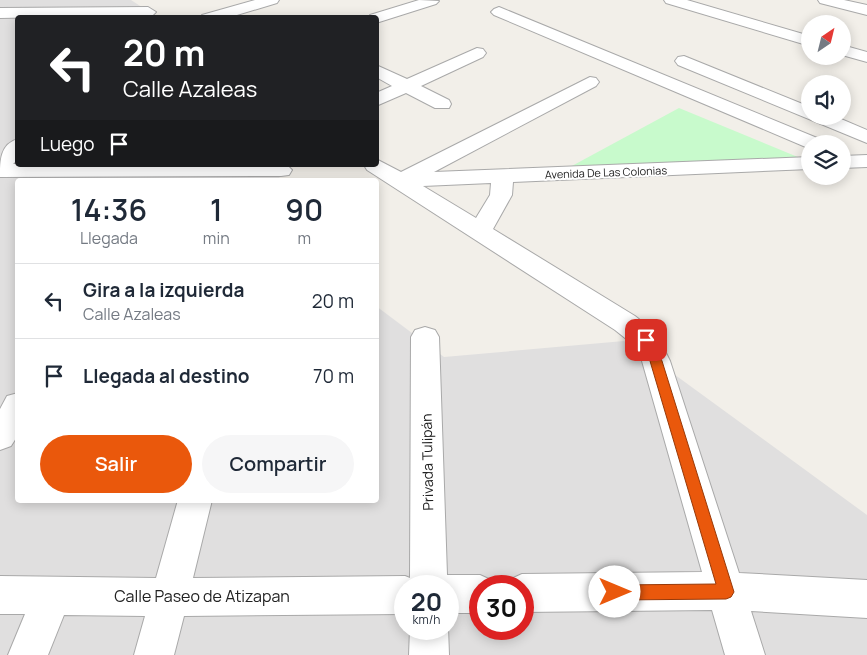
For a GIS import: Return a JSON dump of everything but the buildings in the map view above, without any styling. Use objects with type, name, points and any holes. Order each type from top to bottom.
[{"type":"street","points":[[0,6],[6,0]]},
{"type":"street","points":[[219,15],[272,0]]},
{"type":"street","points":[[671,0],[801,38]]},
{"type":"street","points":[[825,0],[867,10]]},
{"type":"street","points":[[379,17],[431,1]]},
{"type":"street","points":[[0,13],[124,10],[152,14]]},
{"type":"street","points":[[499,12],[801,138]]},
{"type":"street","points":[[379,99],[477,53]]},
{"type":"street","points":[[851,53],[867,57]]},
{"type":"street","points":[[684,61],[801,110]]},
{"type":"street","points":[[379,72],[442,104]]},
{"type":"street","points":[[401,180],[590,82]]},
{"type":"street","points":[[837,125],[867,138]]},
{"type":"street","points":[[0,167],[15,149]]},
{"type":"street","name":"Avenida De Las Colonias","points":[[401,180],[801,163]]},
{"type":"street","points":[[378,167],[625,324],[646,340],[656,361],[746,655]]},
{"type":"street","points":[[0,171],[281,172]]},
{"type":"street","points":[[479,232],[500,195],[503,176]]},
{"type":"street","name":"Privada Tulipán","points":[[425,337],[429,575]]},
{"type":"street","points":[[0,437],[15,410]]},
{"type":"street","points":[[154,655],[194,503]]},
{"type":"street","points":[[534,593],[726,592],[867,599]]},
{"type":"street","points":[[28,655],[53,595]]},
{"type":"street","name":"Calle Paseo de Atizapan","points":[[0,596],[394,595]]},
{"type":"street","points":[[429,640],[429,655]]},
{"type":"shaded area","points":[[0,0],[131,0],[154,15],[15,15],[15,167],[281,170],[279,178],[15,178],[15,503],[379,503],[379,308],[444,357],[624,341],[656,361],[867,515],[867,655],[0,655]]},
{"type":"green space","points":[[679,108],[801,158],[801,160],[570,167]]},
{"type":"route","points":[[615,592],[726,592],[656,361],[646,340]]}]
